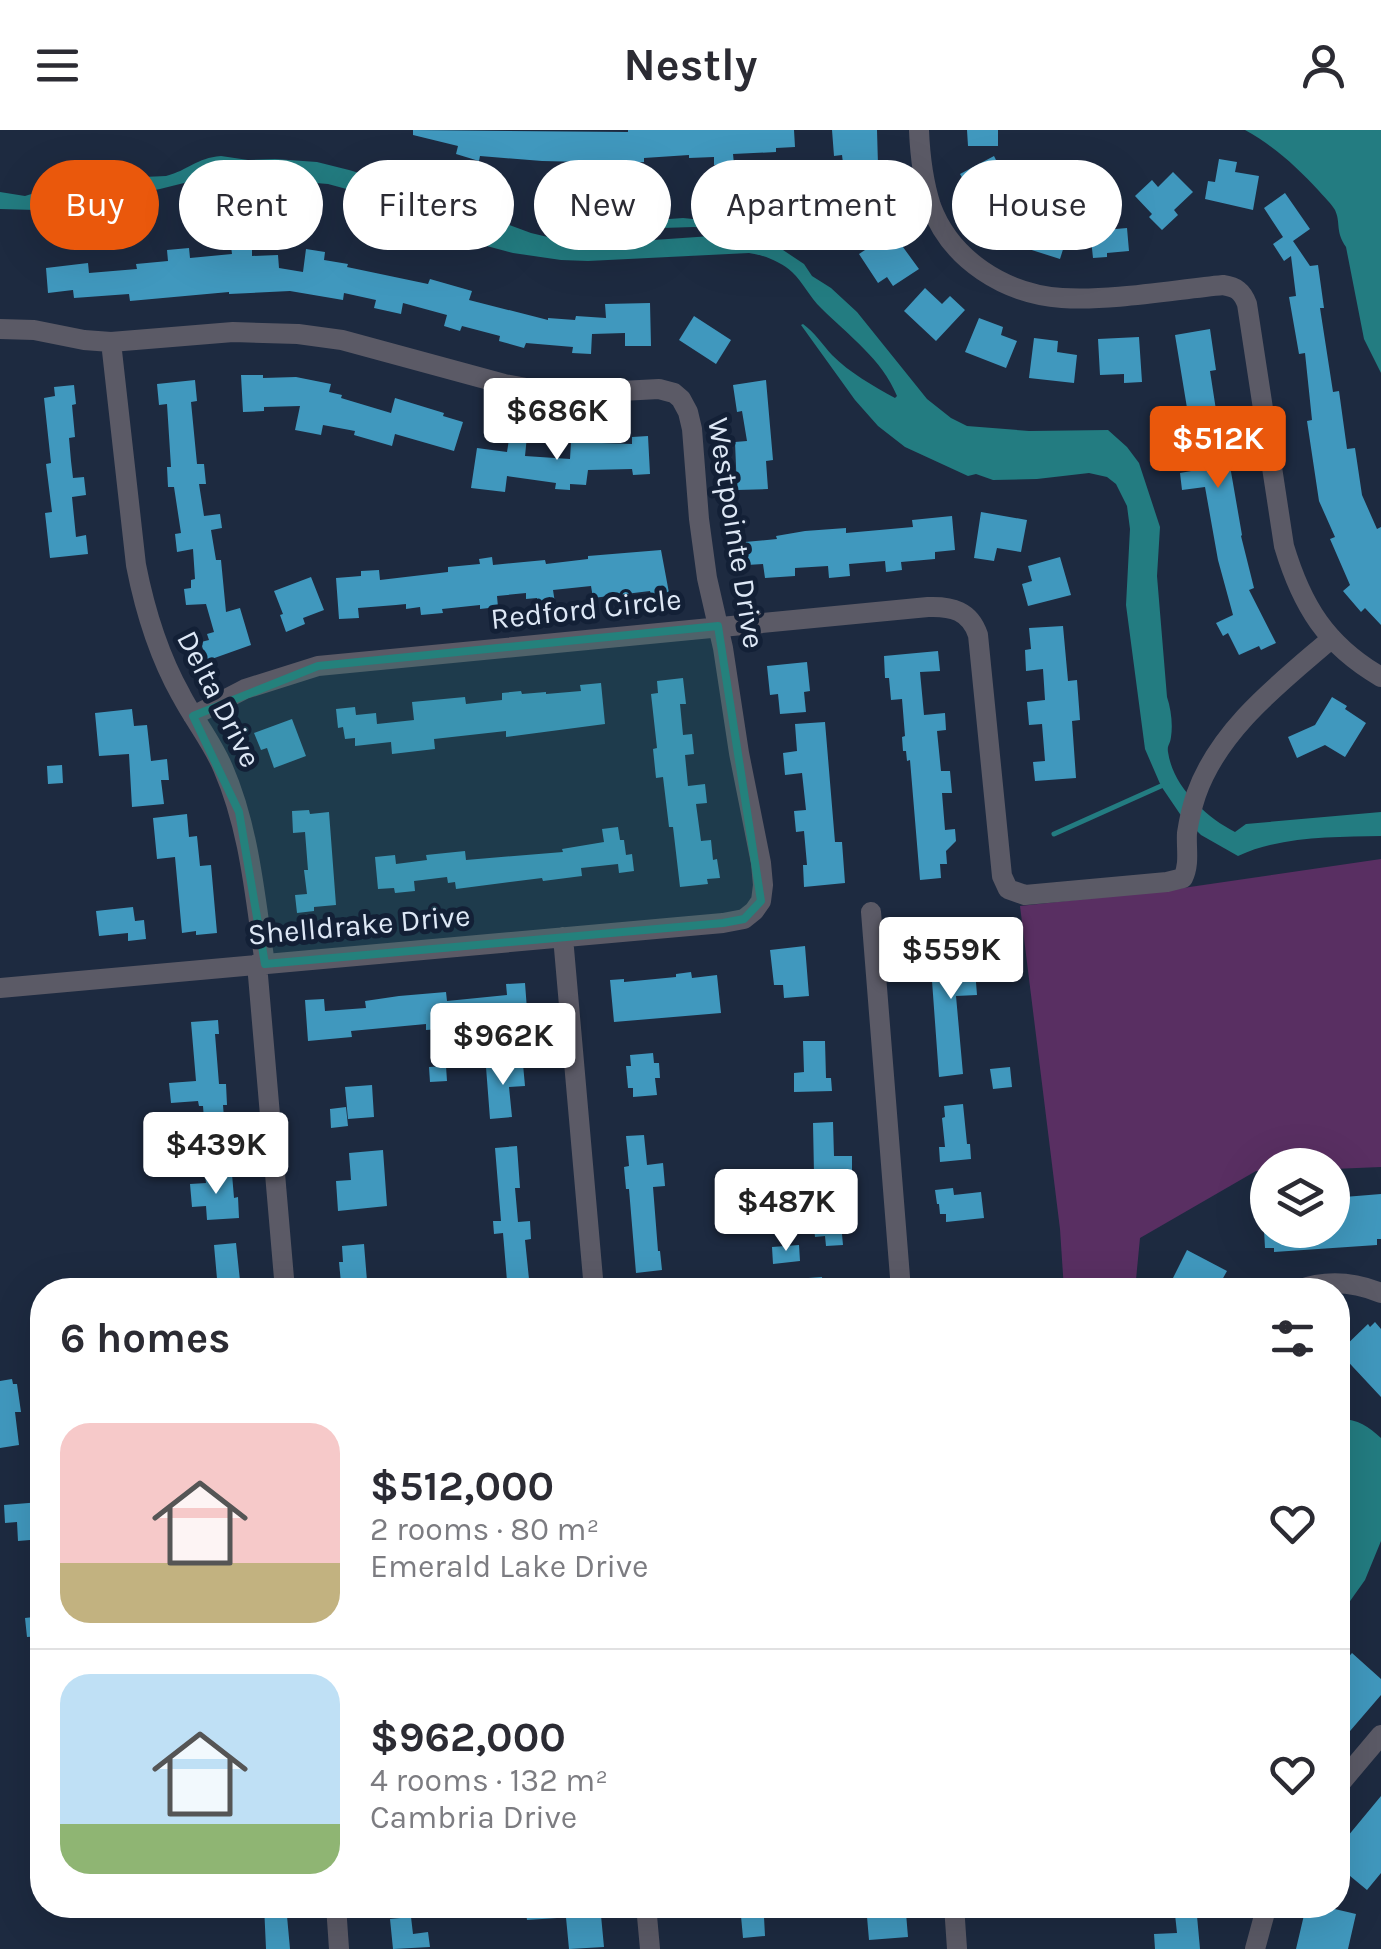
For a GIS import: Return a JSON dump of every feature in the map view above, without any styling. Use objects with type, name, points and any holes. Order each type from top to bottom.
[{"type":"street","points":[[918,130],[925,182],[941,226],[966,257],[1000,281],[1030,293],[1066,298],[1222,285],[1244,294],[1284,546],[1294,577],[1307,606],[1331,639],[1381,677]]},
{"type":"street","name":"Westpointe Drive","points":[[0,329],[110,342],[233,332],[298,334],[342,340],[504,384],[548,392],[658,389],[674,393],[688,412],[692,429],[707,578],[738,754],[755,824],[763,885],[761,901],[754,912],[723,924]]},
{"type":"street","name":"Delta Drive","points":[[110,342],[143,600],[164,663],[219,759],[239,812],[248,853],[261,964],[283,1278]]},
{"type":"street","name":"Redford Circle","points":[[194,716],[245,689],[318,666],[939,606],[959,610],[974,624],[981,652],[1002,876],[1008,889],[1025,895],[1183,878],[1196,794],[1226,741],[1257,706],[1331,639]]},
{"type":"street","points":[[871,912],[901,1278]]},
{"type":"street","name":"Shelldrake Drive","points":[[0,988],[723,924]]},
{"type":"street","points":[[563,938],[593,1278]]},
{"type":"street","points":[[1350,1285],[1381,1293]]},
{"type":"street","points":[[1350,1772],[1381,1736]]},
{"type":"street","points":[[337,1918],[340,1949]]},
{"type":"street","points":[[647,1918],[650,1949]]},
{"type":"street","points":[[955,1918],[957,1949]]},
{"type":"street","points":[[1254,1949],[1263,1918]]},
{"type":"highlighted area","points":[[718,626],[761,901],[744,919],[723,923],[265,964],[239,812],[193,716],[318,666]]},
{"type":"shaded area","points":[[1245,130],[1381,130],[1381,373],[1364,339],[1335,210],[1294,165]]},
{"type":"shaded area","points":[[221,156],[248,160],[203,160]]},
{"type":"shaded area","points":[[323,164],[343,168],[343,188],[323,184]]},
{"type":"shaded area","points":[[179,172],[179,184],[159,189],[159,176]]},
{"type":"shaded area","points":[[0,192],[30,194],[30,210],[0,209]]},
{"type":"shaded area","points":[[671,219],[691,219],[691,227],[671,228]]},
{"type":"shaded area","points":[[514,227],[534,234],[534,250],[671,250],[671,239],[691,237],[691,250],[783,250],[857,312],[927,399],[951,418],[967,426],[1029,431],[1108,430],[1139,463],[1160,527],[1157,576],[1172,722],[1168,752],[1184,789],[1202,809],[1235,832],[1246,824],[1381,812],[1381,836],[1290,841],[1238,856],[1201,835],[1180,814],[1161,786],[1145,749],[1126,605],[1130,529],[1127,506],[1116,484],[1107,477],[1089,473],[993,480],[976,474],[968,476],[905,447],[878,426],[855,400],[801,325],[846,368],[895,398],[883,371],[817,304],[792,272],[761,255],[588,261],[502,250],[514,250]]},
{"type":"shaded area","points":[[1381,859],[1381,1167],[1350,1168],[1350,1148],[1250,1148],[1250,1174],[1140,1238],[1136,1278],[1063,1278],[1020,906],[1176,889]]},
{"type":"shaded area","points":[[1350,1420],[1381,1438],[1381,1541],[1365,1580],[1350,1601]]},
{"type":"building","points":[[413,130],[794,130],[795,147],[733,154],[734,160],[689,155],[644,160],[534,160],[480,156],[476,160],[456,154],[458,146],[413,135]]},
{"type":"building","points":[[832,130],[877,130],[878,160],[843,160],[842,155],[834,156]]},
{"type":"building","points":[[967,130],[998,130],[998,146],[968,146]]},
{"type":"building","points":[[1219,159],[1237,162],[1235,172],[1259,176],[1253,210],[1205,199],[1208,181],[1215,182]]},
{"type":"building","points":[[1173,172],[1193,192],[1174,210],[1178,215],[1162,230],[1135,196],[1152,180],[1158,187]]},
{"type":"building","points":[[1285,193],[1310,229],[1293,241],[1310,266],[1318,265],[1324,308],[1320,308],[1333,392],[1339,391],[1347,449],[1355,448],[1362,495],[1377,529],[1381,527],[1381,625],[1365,608],[1361,612],[1343,591],[1350,585],[1319,501],[1307,421],[1312,420],[1305,353],[1299,354],[1289,297],[1296,296],[1291,256],[1284,261],[1273,244],[1283,237],[1264,208]]},
{"type":"building","points":[[1122,228],[1127,228],[1129,251],[1093,258],[1092,250],[1122,250]]},
{"type":"building","points":[[179,249],[189,250],[190,258],[232,254],[232,250],[252,250],[252,256],[278,255],[279,268],[303,272],[306,250],[325,252],[324,260],[428,284],[430,279],[472,291],[469,300],[548,320],[575,320],[576,316],[606,318],[605,304],[650,303],[651,346],[625,346],[625,333],[592,334],[591,354],[572,353],[573,347],[526,343],[524,348],[499,341],[500,336],[462,326],[460,331],[444,326],[447,315],[403,303],[401,314],[374,308],[376,300],[344,293],[343,300],[290,291],[130,301],[129,294],[74,298],[73,290],[48,293],[46,268],[88,263],[89,273],[137,269],[136,264],[168,261],[167,250]]},
{"type":"building","points":[[865,250],[905,250],[919,269],[893,286],[887,277],[878,283],[859,254]]},
{"type":"building","points":[[1032,250],[1063,250],[1060,259]]},
{"type":"building","points":[[925,288],[942,304],[950,296],[965,310],[936,341],[904,311]]},
{"type":"building","points":[[694,316],[731,340],[716,364],[679,340]]},
{"type":"building","points":[[979,318],[1003,327],[1001,335],[1017,341],[1006,368],[965,352]]},
{"type":"building","points":[[1210,329],[1216,370],[1210,371],[1216,410],[1222,409],[1225,428],[1220,429],[1226,466],[1230,466],[1254,588],[1249,590],[1276,643],[1239,655],[1228,633],[1223,636],[1216,623],[1233,615],[1205,487],[1182,490],[1180,473],[1197,470],[1192,433],[1182,434],[1180,416],[1188,414],[1175,335]]},
{"type":"building","points":[[1139,337],[1142,382],[1124,383],[1124,374],[1100,375],[1098,339]]},
{"type":"building","points":[[1034,338],[1058,341],[1057,352],[1077,355],[1074,383],[1029,378]]},
{"type":"building","points":[[241,375],[296,377],[331,384],[329,392],[342,395],[341,398],[391,413],[395,398],[463,422],[454,451],[395,434],[392,446],[354,435],[355,431],[323,425],[321,435],[295,430],[300,406],[243,412]]},
{"type":"building","points":[[195,380],[197,401],[191,402],[197,464],[204,464],[206,484],[199,484],[204,516],[220,514],[222,528],[211,530],[216,560],[221,560],[226,612],[240,608],[251,645],[206,661],[201,642],[209,640],[207,634],[214,632],[206,604],[186,605],[184,589],[191,588],[191,580],[195,579],[193,549],[177,552],[175,534],[181,533],[174,487],[168,487],[167,467],[171,467],[167,404],[159,405],[157,384]]},
{"type":"building","points":[[766,380],[773,460],[766,461],[768,489],[737,490],[735,442],[747,441],[733,385]]},
{"type":"building","points":[[74,385],[75,437],[69,438],[71,461],[73,478],[84,477],[86,495],[72,497],[76,537],[86,535],[88,554],[50,558],[45,513],[52,512],[46,464],[51,463],[44,398],[55,396],[54,387]]},
{"type":"building","points":[[510,433],[527,436],[525,456],[570,459],[571,442],[632,444],[632,437],[648,436],[650,474],[633,475],[632,469],[588,470],[586,485],[570,484],[570,490],[555,489],[556,483],[507,476],[505,492],[471,488],[477,448],[507,452]]},
{"type":"building","points":[[981,512],[1027,520],[1021,552],[997,548],[994,561],[974,558]]},
{"type":"building","points":[[952,516],[955,550],[935,552],[935,559],[901,562],[902,570],[886,572],[885,561],[849,564],[850,576],[829,578],[828,566],[795,568],[795,576],[765,578],[763,564],[747,565],[745,542],[805,531],[846,528],[846,533],[913,527],[912,520]]},
{"type":"building","points":[[661,550],[669,593],[651,595],[650,591],[593,598],[591,586],[553,590],[555,603],[538,605],[537,598],[526,599],[526,593],[497,596],[498,607],[480,609],[480,605],[421,615],[420,607],[406,609],[406,604],[358,608],[359,618],[339,619],[336,578],[361,576],[361,571],[379,570],[380,580],[448,572],[448,567],[480,564],[479,559],[492,557],[493,565],[545,560],[546,564]]},
{"type":"building","points":[[1060,557],[1071,595],[1028,606],[1022,584],[1032,581],[1028,566]]},
{"type":"building","points":[[311,577],[324,610],[303,618],[305,624],[286,632],[274,591]]},
{"type":"building","points":[[1063,626],[1068,681],[1077,680],[1080,720],[1072,721],[1076,778],[1035,781],[1033,762],[1045,761],[1042,724],[1029,725],[1027,702],[1045,700],[1043,669],[1026,671],[1025,650],[1031,649],[1029,628]]},
{"type":"building","points":[[938,651],[940,671],[920,672],[924,715],[945,713],[946,730],[937,731],[941,771],[950,771],[952,793],[942,793],[945,830],[955,829],[956,841],[946,851],[947,864],[940,864],[941,878],[920,880],[910,760],[903,751],[902,699],[891,700],[884,656]]},
{"type":"building","points":[[807,662],[810,691],[804,692],[806,712],[780,714],[778,694],[770,695],[767,666]]},
{"type":"building","points":[[683,678],[683,735],[692,734],[694,754],[685,755],[688,786],[705,784],[707,803],[696,804],[701,841],[711,840],[720,878],[707,879],[708,884],[680,887],[663,777],[656,778],[651,694],[658,693],[657,681]]},
{"type":"building","points":[[601,683],[605,724],[506,737],[506,731],[434,739],[435,749],[392,754],[391,742],[355,746],[355,738],[345,739],[343,727],[338,728],[336,709],[355,707],[356,715],[376,713],[377,724],[414,720],[412,702],[465,697],[466,704],[502,700],[502,693],[581,691],[580,685]]},
{"type":"building","points":[[1332,697],[1366,723],[1345,757],[1325,745],[1297,758],[1288,737],[1315,725]]},
{"type":"building","points":[[132,709],[134,726],[147,725],[151,761],[167,759],[169,780],[161,780],[164,804],[132,807],[129,754],[99,756],[95,713]]},
{"type":"building","points":[[292,719],[306,756],[274,768],[267,748],[261,750],[254,733]]},
{"type":"building","points":[[825,722],[835,842],[842,842],[845,883],[804,887],[804,831],[796,832],[794,811],[806,810],[802,773],[785,775],[783,753],[797,751],[795,724]]},
{"type":"building","points":[[62,765],[63,783],[48,784],[47,766]]},
{"type":"building","points":[[309,810],[310,814],[329,812],[336,905],[297,913],[295,895],[307,894],[304,870],[308,870],[305,832],[293,833],[292,811]]},
{"type":"building","points":[[187,814],[189,837],[197,836],[200,866],[211,865],[217,933],[182,933],[175,857],[157,859],[153,818]]},
{"type":"building","points":[[618,827],[626,855],[632,854],[634,871],[619,873],[618,864],[581,868],[582,876],[543,881],[542,878],[456,889],[455,882],[448,883],[447,877],[414,881],[415,891],[395,893],[394,888],[378,889],[375,857],[395,855],[396,864],[427,860],[426,855],[465,851],[466,860],[563,852],[562,849],[604,842],[602,829]]},
{"type":"building","points":[[133,907],[135,921],[144,920],[146,939],[128,941],[128,933],[99,936],[96,911]]},
{"type":"building","points":[[973,944],[977,995],[956,996],[963,1074],[939,1077],[933,947]]},
{"type":"building","points":[[805,946],[809,996],[784,998],[783,985],[774,985],[770,950]]},
{"type":"building","points":[[691,972],[692,978],[717,975],[721,1013],[614,1022],[610,980],[676,977]]},
{"type":"building","points":[[525,983],[528,1023],[426,1030],[426,1024],[351,1031],[352,1037],[308,1041],[305,1000],[324,999],[325,1011],[366,1008],[365,1001],[399,996],[446,992],[447,1001],[507,995],[506,984]]},
{"type":"building","points":[[218,1020],[219,1034],[215,1034],[219,1084],[226,1084],[226,1144],[206,1145],[203,1106],[198,1101],[171,1103],[169,1083],[196,1081],[191,1022]]},
{"type":"building","points":[[803,1041],[825,1041],[826,1078],[831,1078],[832,1091],[794,1092],[794,1073],[804,1072]]},
{"type":"building","points":[[653,1053],[654,1063],[659,1063],[660,1078],[655,1078],[657,1095],[633,1097],[626,1066],[631,1066],[630,1055]]},
{"type":"building","points":[[523,1064],[525,1086],[509,1087],[512,1117],[490,1119],[486,1067]]},
{"type":"building","points":[[446,1066],[447,1081],[430,1082],[429,1067]]},
{"type":"building","points":[[1010,1067],[1012,1087],[993,1089],[990,1069]]},
{"type":"building","points":[[372,1085],[374,1117],[348,1119],[345,1087]]},
{"type":"building","points":[[963,1104],[971,1159],[940,1162],[939,1147],[945,1147],[944,1106]]},
{"type":"building","points":[[346,1107],[348,1126],[331,1128],[330,1109]]},
{"type":"building","points":[[833,1122],[834,1156],[852,1156],[852,1173],[814,1174],[813,1123]]},
{"type":"building","points":[[644,1135],[647,1165],[663,1163],[665,1186],[653,1187],[662,1270],[636,1273],[624,1167],[629,1166],[626,1136]]},
{"type":"building","points":[[517,1146],[518,1222],[530,1221],[531,1239],[525,1240],[529,1278],[507,1278],[503,1233],[494,1234],[493,1221],[501,1221],[495,1148]]},
{"type":"building","points":[[383,1150],[387,1206],[338,1211],[336,1181],[351,1180],[349,1153]]},
{"type":"building","points":[[232,1174],[239,1218],[207,1220],[206,1206],[192,1207],[190,1184],[206,1183],[205,1176]]},
{"type":"building","points":[[953,1188],[954,1195],[981,1192],[984,1218],[946,1222],[946,1214],[940,1214],[935,1190]]},
{"type":"building","points":[[1381,1194],[1381,1239],[1377,1239],[1377,1245],[1350,1247],[1350,1197]]},
{"type":"building","points":[[840,1213],[843,1245],[826,1246],[825,1236],[815,1237],[813,1215]]},
{"type":"building","points":[[236,1243],[240,1278],[217,1278],[214,1245]]},
{"type":"building","points":[[364,1244],[367,1278],[341,1278],[342,1246]]},
{"type":"building","points":[[799,1245],[800,1261],[773,1264],[772,1247]]},
{"type":"building","points":[[1274,1248],[1333,1248],[1274,1252]]},
{"type":"building","points":[[1187,1250],[1227,1271],[1223,1278],[1173,1278]]},
{"type":"building","points":[[1375,1322],[1381,1329],[1381,1397],[1350,1364],[1350,1341],[1368,1324],[1370,1327]]},
{"type":"building","points":[[12,1379],[17,1384],[21,1412],[15,1412],[19,1445],[0,1448],[0,1381]]},
{"type":"building","points":[[30,1503],[30,1540],[18,1541],[17,1522],[5,1523],[4,1505]]},
{"type":"building","points":[[30,1617],[30,1637],[27,1637],[25,1618]]},
{"type":"building","points":[[1352,1653],[1381,1679],[1381,1695],[1350,1731]]},
{"type":"building","points":[[1381,1796],[1381,1873],[1367,1890],[1350,1876],[1350,1833]]},
{"type":"building","points":[[1350,1913],[1356,1914],[1348,1949],[1296,1949],[1303,1918],[1350,1918]]},
{"type":"building","points":[[265,1918],[287,1918],[290,1949],[266,1949]]},
{"type":"building","points":[[411,1918],[413,1934],[428,1932],[430,1947],[393,1949],[390,1919]]},
{"type":"building","points":[[566,1918],[601,1918],[604,1947],[569,1949]]},
{"type":"building","points":[[741,1918],[764,1918],[765,1936],[743,1938]]},
{"type":"building","points":[[867,1918],[906,1918],[908,1937],[869,1940]]},
{"type":"building","points":[[1175,1918],[1197,1918],[1200,1949],[1155,1949],[1154,1934],[1177,1933]]},
{"type":"waterway","points":[[1054,834],[1161,786]]}]
